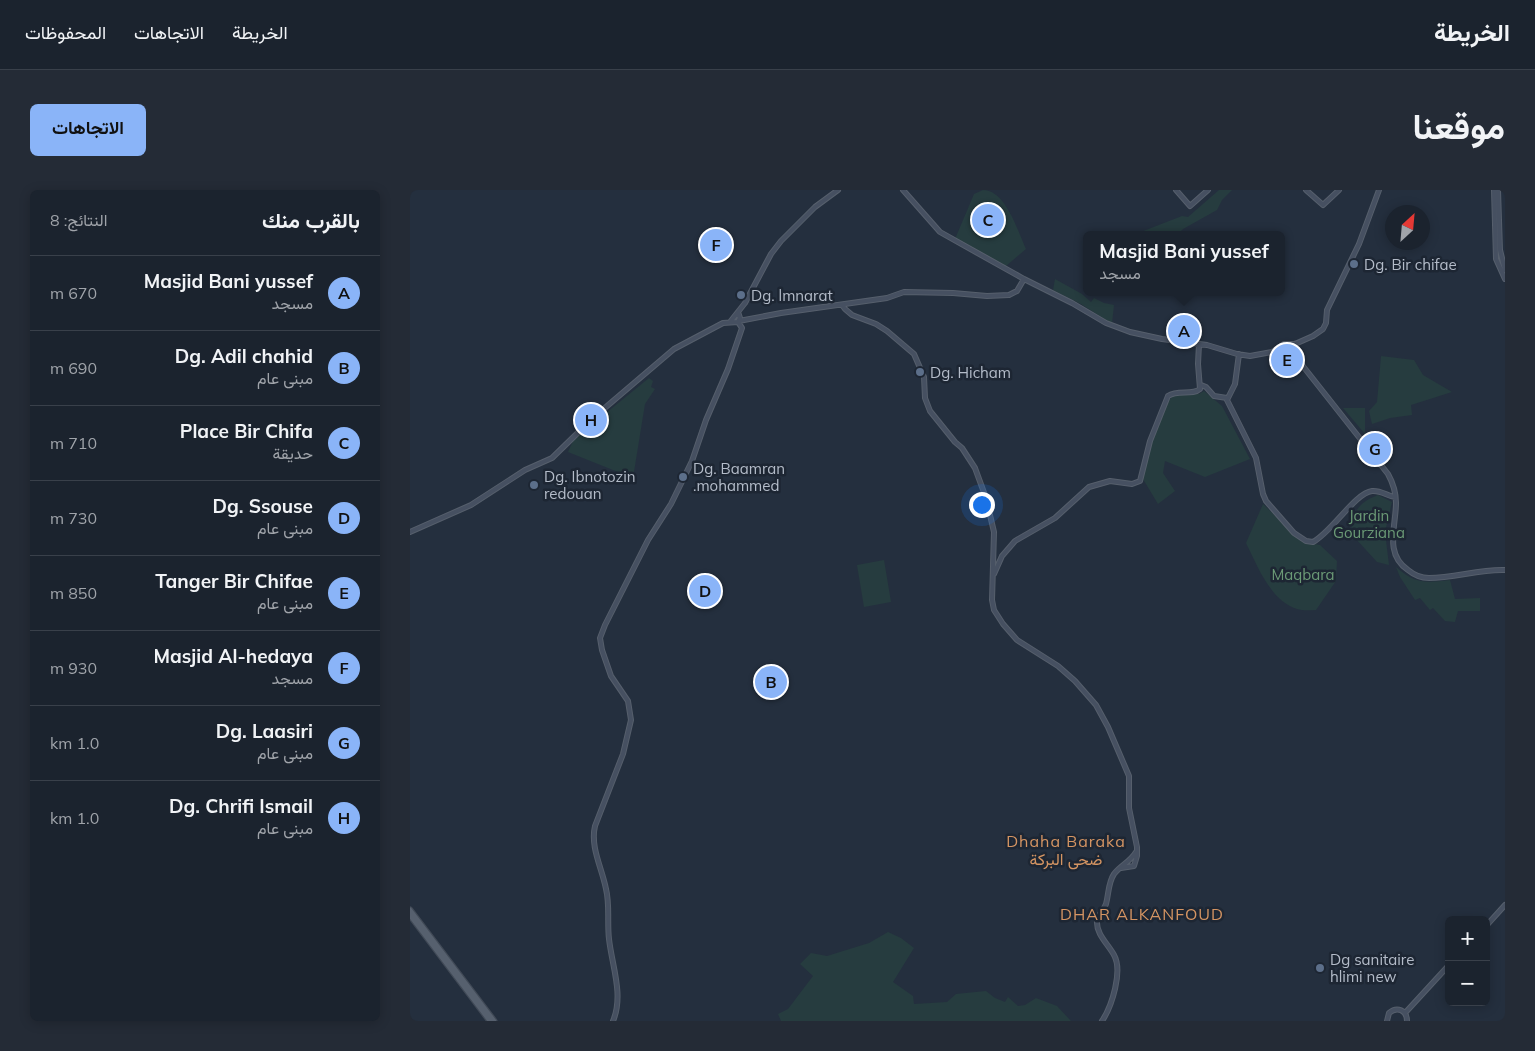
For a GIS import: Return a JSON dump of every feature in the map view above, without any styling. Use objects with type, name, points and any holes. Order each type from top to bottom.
[{"type":"main road","points":[[410,910],[494,1021]]},
{"type":"main road","points":[[410,915],[490,1021]]},
{"type":"street","points":[[737,318],[771,254],[781,241],[815,207],[838,190]]},
{"type":"street","points":[[903,190],[940,232],[1114,327],[1162,339],[1199,344],[1250,356],[1289,350]]},
{"type":"street","points":[[1176,190],[1190,206],[1208,190]]},
{"type":"street","points":[[1306,190],[1323,205],[1339,190]]},
{"type":"street","points":[[1281,347],[1281,352],[1289,350],[1295,344],[1313,336],[1325,325],[1327,310],[1359,244],[1379,190]]},
{"type":"street","points":[[1494,190],[1496,256],[1505,280]]},
{"type":"street","points":[[1498,190],[1500,250],[1505,270]]},
{"type":"street","points":[[410,532],[463,509],[485,497],[525,470],[552,458],[592,418],[674,349],[719,325],[737,318],[887,298],[904,292],[987,296],[1009,295],[1016,291],[1024,279]]},
{"type":"street","points":[[842,304],[852,315],[876,324],[887,331],[914,354],[924,378],[926,398],[930,411],[962,448],[975,468],[981,482],[994,532],[993,605],[995,612],[1017,640],[1058,666],[1091,699],[1108,727],[1128,776],[1129,808],[1136,852],[1132,863],[1120,868],[1111,880],[1106,904],[1097,920],[1098,929],[1114,955],[1118,971],[1107,1013],[1102,1021]]},
{"type":"street","points":[[613,1021],[618,1006],[618,992],[609,937],[608,898],[593,835],[623,754],[629,733],[631,713],[628,701],[608,668],[600,638],[648,540],[671,504],[692,461],[742,328],[737,318]]},
{"type":"street","points":[[993,577],[1002,556],[1015,541],[1055,518],[1089,487],[1110,481],[1132,484],[1140,481],[1149,442],[1168,396],[1175,392],[1198,392],[1201,385],[1198,369],[1199,344]]},
{"type":"street","points":[[1272,352],[1284,344],[1388,474],[1394,486],[1395,497],[1394,548],[1399,562],[1409,572],[1430,578],[1456,576],[1488,570],[1505,570]]},
{"type":"street","points":[[1226,398],[1235,384],[1239,354]]},
{"type":"street","points":[[1201,385],[1206,387],[1215,397],[1226,398]]},
{"type":"street","points":[[1226,398],[1256,458],[1266,501],[1294,533],[1308,542],[1323,536],[1363,494],[1378,491],[1395,497]]},
{"type":"street","points":[[1490,922],[1505,905]]},
{"type":"street","points":[[1405,1013],[1445,969]]},
{"type":"street","points":[[1387,1021],[1388,1015],[1393,1010],[1398,1009],[1405,1013],[1407,1021]]},
{"type":"green space","points":[[983,190],[991,192],[1005,204],[1026,249],[1006,266],[955,239],[974,194]]},
{"type":"green space","points":[[1219,190],[1232,190],[1222,200],[1217,210],[1181,231],[1143,231],[1182,216],[1188,217]]},
{"type":"green space","points":[[1055,279],[1082,294],[1091,302],[1094,298],[1114,305],[1112,324],[1081,304],[1053,290]]},
{"type":"green space","points":[[1381,356],[1414,360],[1423,375],[1452,392],[1411,405],[1412,415],[1390,418],[1372,424],[1369,411],[1377,402]]},
{"type":"green space","points":[[649,378],[653,381],[651,387],[655,389],[645,404],[633,478],[568,452],[573,441]]},
{"type":"green space","points":[[1204,391],[1222,406],[1250,459],[1205,477],[1165,461],[1163,473],[1175,491],[1158,504],[1143,479],[1150,445],[1158,420],[1170,399],[1177,393],[1199,394]]},
{"type":"green space","points":[[1343,408],[1365,408],[1365,434]]},
{"type":"green space","name":"Jardin Gourziana","points":[[1378,495],[1392,502],[1385,532],[1389,565],[1377,562],[1356,539],[1350,523],[1361,505]]},
{"type":"green space","name":"Maqbara","points":[[1263,504],[1302,542],[1320,545],[1337,561],[1336,581],[1316,610],[1297,609],[1279,598],[1266,582],[1255,562],[1246,543]]},
{"type":"green space","points":[[884,560],[891,602],[864,607],[857,565]]},
{"type":"green space","points":[[1396,567],[1409,577],[1421,581],[1450,580],[1455,599],[1480,598],[1480,611],[1458,611],[1455,622],[1445,621],[1433,608],[1430,610],[1420,598],[1415,600],[1400,577]]},
{"type":"green space","points":[[888,932],[901,938],[914,948],[893,982],[913,996],[914,1004],[947,1002],[956,994],[986,991],[995,998],[1005,1002],[1008,997],[1018,1006],[1025,1005],[1036,998],[1057,1006],[1071,1021],[781,1021],[778,1014],[788,1009],[813,976],[800,964],[811,953],[827,956],[869,943]]},
{"type":"place","name":"Place Bir Chifa","points":[[988,220]]},
{"type":"place","name":"Masjid Al-hedaya","points":[[716,245]]},
{"type":"place","name":"Dg. Bir chifae","points":[[1354,264]]},
{"type":"place","name":"Dg. lmnarat","points":[[741,295]]},
{"type":"place","name":"Masjid Bani yussef","points":[[1184,331]]},
{"type":"place","name":"Tanger Bir Chifae","points":[[1287,360]]},
{"type":"place","name":"Dg. Hicham","points":[[920,372]]},
{"type":"place","name":"Dg. Chrifi Ismail","points":[[591,420]]},
{"type":"place","name":"Dg. Laasiri","points":[[1375,449]]},
{"type":"place","name":"Dg. Baamran .mohammed","points":[[683,477]]},
{"type":"place","name":"Dg. Ibnotozin redouan","points":[[534,485]]},
{"type":"place","name":"Dg. Ssouse","points":[[705,591]]},
{"type":"place","name":"Dg. Adil chahid","points":[[771,682]]},
{"type":"place","name":"Dg sanitaire hlimi new","points":[[1320,968]]},
{"type":"district","name":"Dhaha Baraka ضحى البركة","points":[[1066,850]]},
{"type":"district","name":"DHAR ALKANFOUD","points":[[1142,914]]}]
